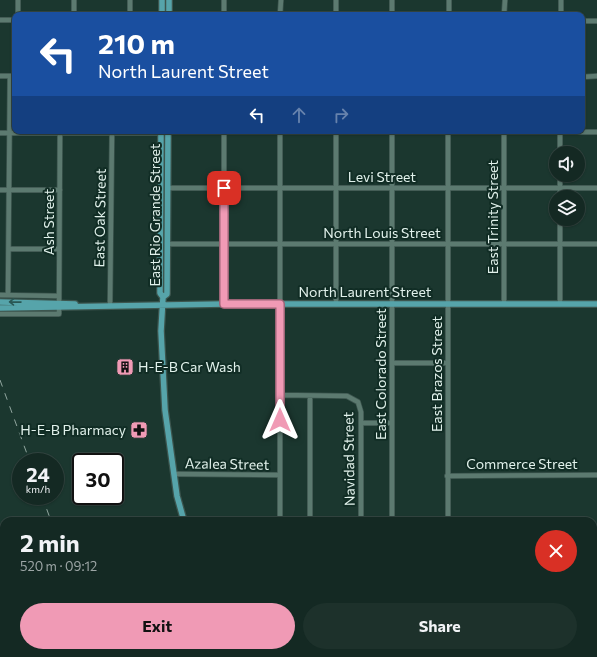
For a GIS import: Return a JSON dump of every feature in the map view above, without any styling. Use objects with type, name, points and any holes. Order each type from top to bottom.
[{"type":"main road","points":[[162,0],[162,12]]},
{"type":"main road","points":[[169,0],[169,12]]},
{"type":"main road","name":"East Rio Grande Street","points":[[161,134],[160,293],[163,297]]},
{"type":"main road","name":"East Rio Grande Street","points":[[168,134],[167,294],[163,297],[161,331],[165,410],[177,496],[183,517]]},
{"type":"main road","name":"North Laurent Street","points":[[0,302],[59,308]]},
{"type":"main road","name":"North Laurent Street","points":[[0,308],[224,304],[597,304]]},
{"type":"street","points":[[18,0],[18,12]]},
{"type":"street","points":[[74,0],[74,12]]},
{"type":"street","points":[[130,0],[130,12]]},
{"type":"street","points":[[224,0],[224,12]]},
{"type":"street","points":[[280,12],[281,0]]},
{"type":"street","points":[[336,0],[336,12]]},
{"type":"street","points":[[392,0],[392,12]]},
{"type":"street","points":[[449,0],[449,12]]},
{"type":"street","points":[[504,12],[505,0]]},
{"type":"street","points":[[561,0],[561,12]]},
{"type":"street","points":[[0,20],[12,20]]},
{"type":"street","points":[[585,21],[597,21]]},
{"type":"street","points":[[0,76],[12,76],[8,295]]},
{"type":"street","points":[[585,76],[597,76]]},
{"type":"street","points":[[585,132],[597,132]]},
{"type":"street","points":[[0,133],[10,133]]},
{"type":"street","name":"Ash Street","points":[[59,308],[60,134]]},
{"type":"street","name":"East Oak Street","points":[[110,306],[112,134]]},
{"type":"street","points":[[224,134],[224,304]]},
{"type":"street","points":[[280,134],[280,517]]},
{"type":"street","points":[[336,134],[336,304]]},
{"type":"street","name":"East Colorado Street","points":[[392,134],[392,517]]},
{"type":"street","name":"East Brazos Street","points":[[448,134],[448,517]]},
{"type":"street","name":"East Trinity Street","points":[[504,134],[504,304]]},
{"type":"street","points":[[560,134],[560,146]]},
{"type":"street","points":[[560,182],[560,188]]},
{"type":"street","name":"Levi Street","points":[[168,188],[597,188]]},
{"type":"street","points":[[0,190],[60,190]]},
{"type":"street","points":[[560,226],[560,304]]},
{"type":"street","name":"North Louis Street","points":[[167,244],[597,244]]},
{"type":"street","points":[[9,248],[59,249]]},
{"type":"street","points":[[0,295],[59,296]]},
{"type":"street","points":[[0,314],[59,308]]},
{"type":"street","points":[[392,363],[448,363]]},
{"type":"street","points":[[280,395],[310,396],[310,517]]},
{"type":"street","name":"Navidad Street","points":[[310,396],[347,396],[358,402],[362,423],[361,517]]},
{"type":"street","points":[[362,423],[392,423]]},
{"type":"street","name":"Azalea Street","points":[[175,474],[280,475]]},
{"type":"street","name":"Commerce Street","points":[[447,476],[597,475]]},
{"type":"street","points":[[0,644],[0,657]]},
{"type":"railway","points":[[0,380],[27,453]]},
{"type":"railway","points":[[45,505],[50,517]]},
{"type":"place","name":"H-E-B Car Wash","points":[[125,367]]},
{"type":"place","name":"H-E-B Pharmacy","points":[[139,430]]},
{"type":"route","points":[[224,188],[224,304],[280,304],[280,420]]}]
